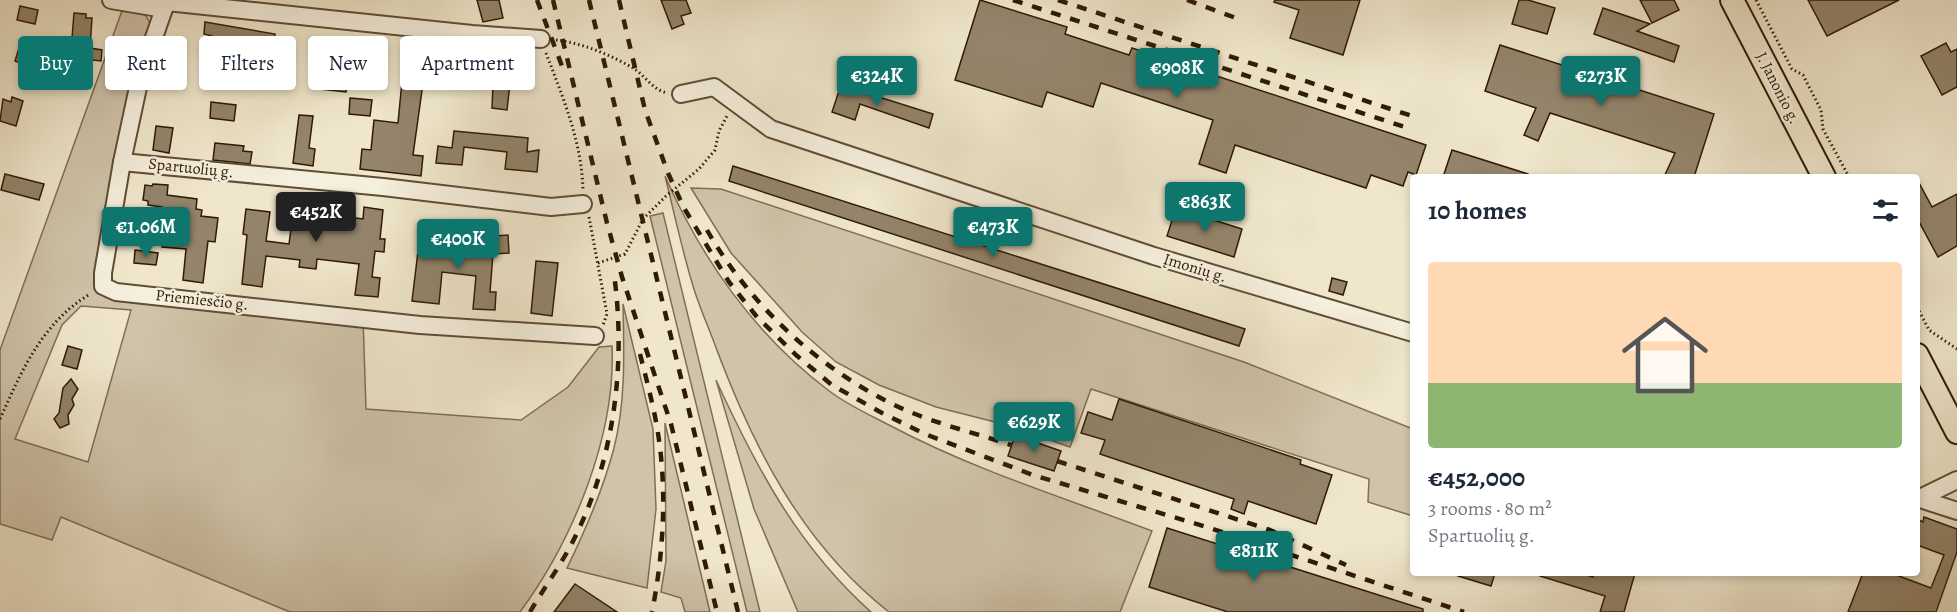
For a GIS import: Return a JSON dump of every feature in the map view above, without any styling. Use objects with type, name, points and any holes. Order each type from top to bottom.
[{"type":"main road","name":"J. Janonio g.","points":[[1732,0],[1822,174]]},
{"type":"main road","points":[[1920,361],[1957,432]]},
{"type":"street","points":[[111,0],[541,39]]},
{"type":"street","points":[[103,286],[103,273],[122,162],[140,78],[166,4]]},
{"type":"street","name":"Įmonių g.","points":[[681,94],[714,87],[771,129],[1154,256],[1410,332]]},
{"type":"street","name":"Spartuolių g.","points":[[122,162],[383,187],[551,207],[583,204]]},
{"type":"street","name":"Priemiesčio g.","points":[[103,286],[116,292],[420,325],[595,336]]},
{"type":"street","points":[[1920,497],[1957,480]]},
{"type":"street","points":[[1920,499],[1957,511]]},
{"type":"path","points":[[1756,0],[1792,69],[1803,75],[1821,110],[1823,129],[1847,174]]},
{"type":"path","points":[[541,39],[563,41],[602,53],[635,69],[662,92],[681,94]]},
{"type":"path","points":[[598,263],[625,254],[643,219],[666,196],[699,169],[715,150],[719,131],[735,102]]},
{"type":"path","points":[[0,419],[29,356],[44,335],[80,300],[103,286]]},
{"type":"path","points":[[1920,313],[1929,330],[1957,349]]},
{"type":"shaded area","points":[[123,8],[145,14],[151,25],[149,36],[113,36]]},
{"type":"shaded area","points":[[105,58],[105,90],[139,90],[101,289],[363,317],[366,409],[521,420],[568,387],[599,347],[612,346],[607,415],[599,451],[587,486],[557,553],[520,612],[290,612],[61,517],[52,540],[0,524],[0,350]],"holes":[[[81,306],[131,310],[88,462],[15,439],[62,325]]]},
{"type":"shaded area","points":[[665,176],[695,236],[733,293],[777,345],[835,395],[922,442],[1020,483],[1152,531],[1120,612],[889,612],[858,585],[830,556],[806,525],[764,456],[746,420],[695,293]]},
{"type":"shaded area","points":[[691,188],[721,189],[1244,362],[1410,428],[1410,515],[1368,502],[1369,479],[1091,389],[1070,447],[1007,425],[936,407],[879,385],[836,362],[802,332],[731,253]]},
{"type":"shaded area","points":[[663,213],[760,612],[747,612],[650,216]]},
{"type":"shaded area","points":[[623,304],[653,429],[656,509],[647,588],[567,568],[599,494],[610,464],[618,430],[623,376]]},
{"type":"shaded area","points":[[716,380],[763,475],[800,533],[845,587],[871,612],[798,612],[754,509]]},
{"type":"shaded area","points":[[665,423],[710,612],[685,612],[681,598],[661,592],[666,561]]},
{"type":"building","points":[[477,0],[499,0],[503,18],[483,22]]},
{"type":"building","points":[[661,0],[686,0],[691,13],[681,16],[684,24],[672,29]]},
{"type":"building","points":[[980,0],[1067,27],[1065,34],[1129,55],[1132,48],[1426,145],[1416,174],[1408,172],[1403,186],[1371,175],[1366,188],[1235,145],[1226,173],[1199,164],[1213,120],[1101,83],[1093,107],[1047,92],[1042,107],[955,80]]},
{"type":"building","points":[[1275,0],[1360,0],[1343,55],[1290,38],[1299,10],[1274,2]]},
{"type":"building","points":[[1519,0],[1528,0],[1555,8],[1547,34],[1512,24]]},
{"type":"building","points":[[1640,0],[1674,0],[1679,10],[1652,23]]},
{"type":"building","points":[[1808,0],[1899,0],[1827,36]]},
{"type":"building","points":[[20,6],[38,10],[35,24],[17,20]]},
{"type":"building","points":[[1603,8],[1650,24],[1637,31],[1679,46],[1674,62],[1594,34]]},
{"type":"building","points":[[74,13],[86,14],[86,18],[92,18],[91,36],[72,36]]},
{"type":"building","points":[[205,22],[275,34],[275,36],[212,36],[204,34]]},
{"type":"building","points":[[1946,43],[1951,52],[1957,49],[1957,87],[1942,95],[1921,56]]},
{"type":"building","points":[[1500,45],[1714,114],[1695,174],[1665,174],[1675,153],[1550,113],[1538,141],[1524,135],[1536,108],[1485,91]]},
{"type":"building","points":[[93,48],[102,50],[101,61],[93,60]]},
{"type":"building","points":[[841,85],[933,114],[929,128],[860,104],[855,120],[832,112]]},
{"type":"building","points":[[401,90],[422,90],[413,155],[423,156],[421,176],[360,169],[362,149],[371,150],[374,120],[398,123]]},
{"type":"building","points":[[493,90],[509,90],[507,110],[492,108]]},
{"type":"building","points":[[12,97],[23,101],[16,126],[0,121],[3,99],[11,102]]},
{"type":"building","points":[[350,98],[372,100],[370,116],[349,114]]},
{"type":"building","points":[[211,102],[236,105],[234,121],[210,118]]},
{"type":"building","points":[[299,115],[313,116],[309,148],[315,149],[313,166],[293,163]]},
{"type":"building","points":[[156,126],[173,128],[169,153],[153,150]]},
{"type":"building","points":[[454,131],[528,138],[527,152],[539,150],[537,172],[505,169],[507,152],[464,147],[462,165],[436,163],[438,146],[452,148]]},
{"type":"building","points":[[215,143],[244,146],[243,151],[252,152],[250,164],[213,160]]},
{"type":"building","points":[[1452,150],[1528,174],[1444,174]]},
{"type":"building","points":[[733,166],[1245,329],[1239,346],[729,181]]},
{"type":"building","points":[[5,174],[44,184],[39,200],[1,190]]},
{"type":"building","points":[[153,184],[168,185],[167,195],[197,199],[196,209],[202,210],[201,216],[218,218],[215,242],[208,241],[203,283],[183,280],[186,249],[162,247],[164,224],[160,223],[162,207],[148,205],[148,201],[143,200],[145,185],[152,186]]},
{"type":"building","points":[[1920,185],[1932,207],[1957,194],[1957,246],[1938,257],[1920,224]]},
{"type":"building","points":[[287,203],[313,206],[312,212],[363,219],[364,207],[383,210],[380,239],[385,239],[384,252],[375,251],[372,277],[380,278],[378,297],[355,295],[359,264],[317,259],[316,269],[299,267],[300,260],[266,256],[262,287],[242,284],[247,235],[243,234],[246,209],[270,212],[266,241],[289,244],[292,221],[285,220]]},
{"type":"building","points":[[1176,208],[1242,229],[1234,257],[1167,236]]},
{"type":"building","points":[[495,234],[495,236],[508,235],[509,253],[493,254],[490,292],[496,292],[495,310],[473,309],[476,276],[442,272],[439,304],[412,301],[419,243],[485,253],[483,235]]},
{"type":"building","points":[[135,250],[158,253],[156,265],[134,263]]},
{"type":"building","points":[[536,261],[558,263],[552,316],[531,313]]},
{"type":"building","points":[[1332,278],[1347,282],[1343,295],[1329,291]]},
{"type":"building","points":[[68,346],[82,350],[77,369],[62,365]]},
{"type":"building","points":[[71,379],[78,389],[72,399],[74,405],[68,415],[69,424],[60,428],[54,419],[59,413],[63,388]]},
{"type":"building","points":[[1119,399],[1301,460],[1300,464],[1332,475],[1316,524],[1248,501],[1244,514],[1231,509],[1234,499],[1100,454],[1105,440],[1081,433],[1088,412],[1112,420]]},
{"type":"building","points":[[1015,435],[1061,451],[1054,471],[1008,456]]},
{"type":"building","points":[[1924,517],[1957,529],[1957,552],[1936,612],[1848,612],[1862,576],[1899,576],[1931,588],[1944,555],[1920,546],[1920,520],[1923,522]]},
{"type":"building","points":[[1167,528],[1423,609],[1423,612],[1228,612],[1149,587]]},
{"type":"building","points":[[1458,576],[1494,576],[1491,586]]},
{"type":"building","points":[[1540,576],[1634,576],[1624,612],[1600,612],[1605,596]]},
{"type":"building","points":[[575,584],[617,612],[554,612]]},
{"type":"railway","points":[[537,0],[562,66]]},
{"type":"railway","points":[[553,0],[607,223],[622,277],[671,424],[717,612]]},
{"type":"railway","points":[[589,0],[738,612]]},
{"type":"railway","points":[[619,0],[645,110],[668,173],[684,208],[729,282],[757,317],[796,355],[832,385],[925,434],[1033,475],[1210,528],[1464,612]]},
{"type":"railway","points":[[1013,0],[1408,128]]},
{"type":"railway","points":[[1058,0],[1415,117]]},
{"type":"railway","points":[[1187,0],[1236,18]]},
{"type":"railway","points":[[707,230],[725,258],[767,311],[791,335],[844,376],[903,409],[1011,445]]},
{"type":"railway","points":[[530,612],[577,533],[590,503],[609,439],[618,373],[619,340],[614,274]]},
{"type":"railway","points":[[640,354],[657,429],[663,483],[661,548],[652,612]]},
{"type":"railway","points":[[1057,461],[1270,530],[1346,565]]}]
